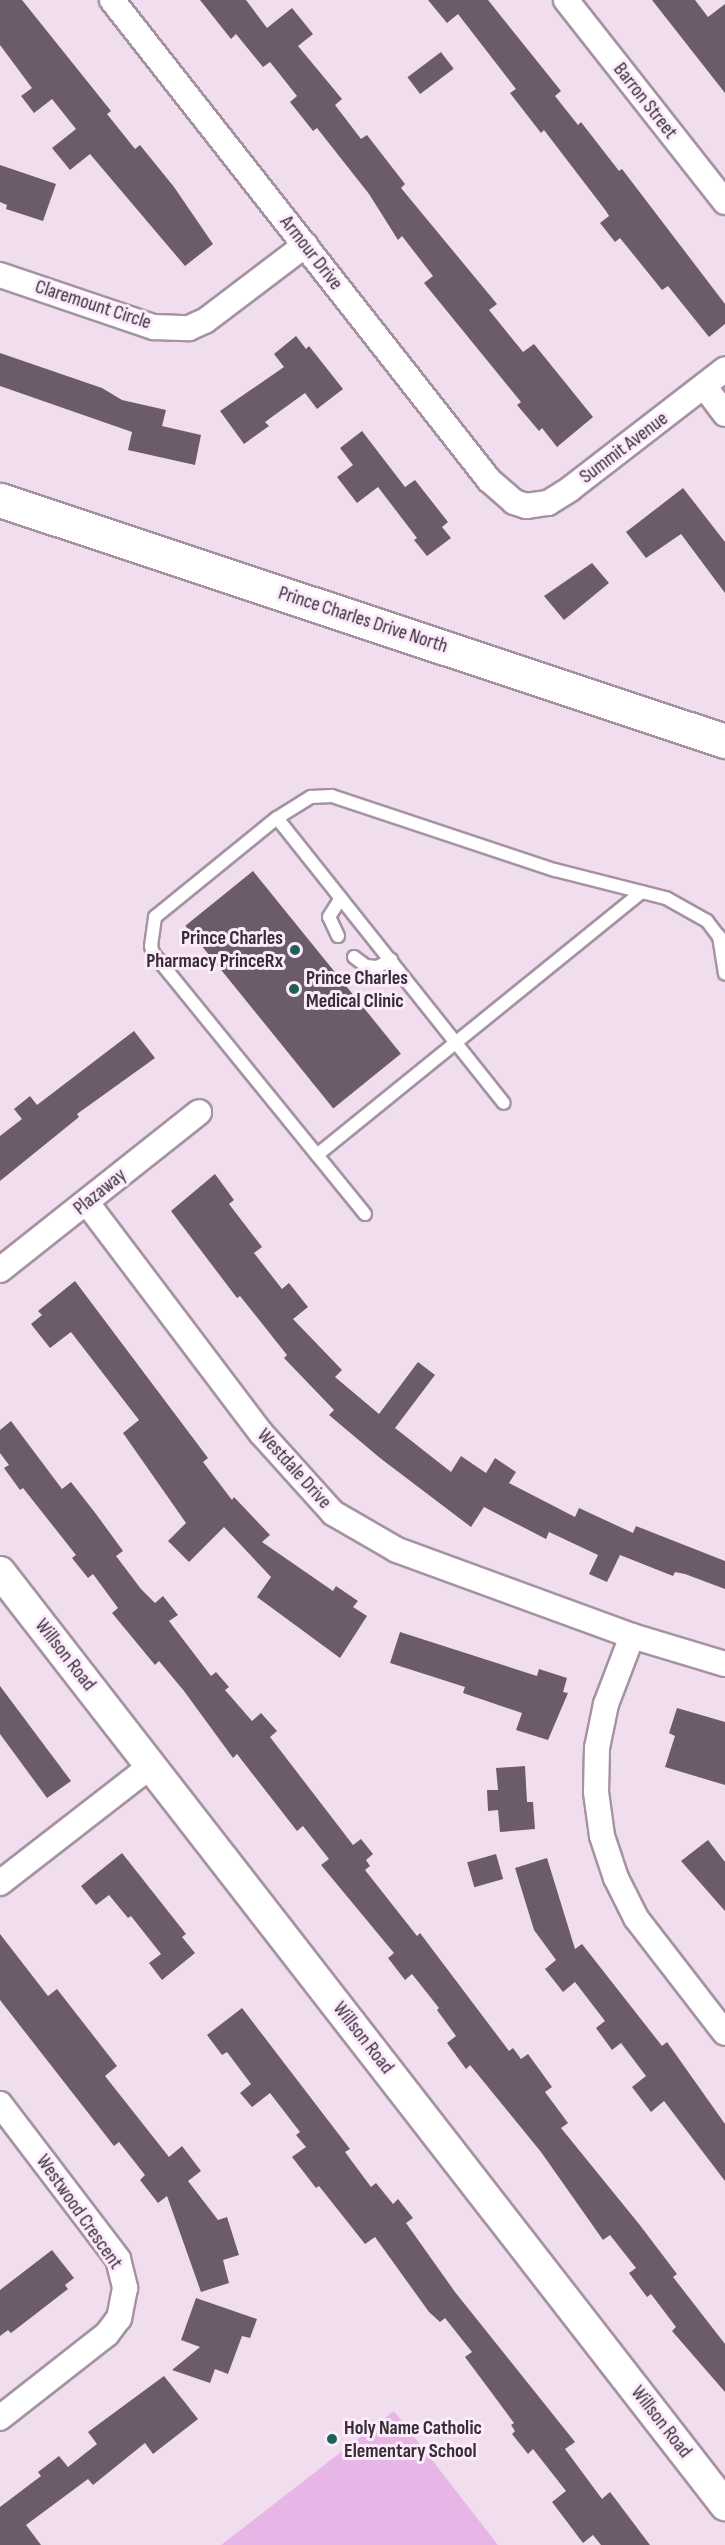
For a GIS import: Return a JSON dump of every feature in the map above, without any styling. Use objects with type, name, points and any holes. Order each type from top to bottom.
[{"type":"main road","name":"Prince Charles Drive North","points":[[0,500],[725,741]]},
{"type":"street","name":"Armour Drive","points":[[112,0],[489,480],[514,502]]},
{"type":"street","name":"Barron Street","points":[[566,0],[725,202]]},
{"type":"street","name":"Claremount Circle","points":[[0,275],[154,327],[189,328],[205,321],[305,245]]},
{"type":"street","name":"Summit Avenue","points":[[514,502],[526,506],[548,503],[725,369]]},
{"type":"street","points":[[704,386],[725,414]]},
{"type":"street","name":"Plazaway","points":[[0,1270],[199,1112]]},
{"type":"street","name":"Westdale Drive","points":[[87,1203],[261,1433],[333,1513],[397,1550],[632,1636],[725,1664]]},
{"type":"street","name":"Willson Road","points":[[0,1572],[725,2505]]},
{"type":"street","points":[[632,1636],[606,1704],[597,1748],[596,1792],[602,1836],[616,1878],[636,1918],[725,2033]]},
{"type":"street","points":[[0,1883],[152,1766]]},
{"type":"street","name":"Westwood Crescent","points":[[0,2104],[118,2259],[125,2288],[119,2318],[107,2334],[0,2418]]},
{"type":"lane","points":[[365,1214],[151,946],[154,917],[277,818],[310,797],[332,796],[555,870],[642,892],[686,908],[707,921],[723,939],[725,974]]},
{"type":"lane","points":[[277,818],[504,1103]]},
{"type":"lane","points":[[317,1155],[642,892]]},
{"type":"lane","points":[[338,936],[329,917],[341,898]]},
{"type":"lane","points":[[354,957],[366,966],[377,967],[391,960]]},
{"type":"shaded area","points":[[394,2411],[498,2545],[221,2545]]},
{"type":"building","points":[[0,0],[22,0],[111,111],[107,114],[135,149],[140,145],[174,187],[213,244],[185,266],[90,154],[70,170],[52,148],[76,129],[52,99],[34,113],[21,96],[32,88],[0,45]]},
{"type":"building","points":[[200,0],[246,0],[267,28],[292,8],[313,34],[298,46],[342,99],[335,105],[361,139],[367,135],[405,184],[401,188],[497,304],[489,310],[523,352],[534,344],[593,417],[557,447],[542,428],[539,431],[517,405],[521,402],[424,283],[433,276],[402,236],[398,240],[369,194],[317,128],[313,131],[290,102],[297,96],[270,62],[263,67],[236,34],[231,39]]},
{"type":"building","points":[[428,0],[488,0],[561,91],[555,96],[578,125],[581,122],[619,171],[622,169],[725,304],[725,324],[709,337],[668,286],[662,290],[620,238],[615,242],[600,223],[609,216],[606,211],[544,130],[541,133],[510,93],[516,89],[458,14],[447,23]]},
{"type":"building","points":[[652,0],[695,0],[708,17],[725,4],[725,93]]},
{"type":"building","points":[[441,52],[454,69],[420,94],[407,77]]},
{"type":"building","points":[[0,165],[56,184],[43,221],[6,209],[7,205],[0,202]]},
{"type":"building","points":[[296,336],[306,349],[309,346],[343,389],[317,409],[305,393],[265,422],[269,426],[244,444],[220,411],[284,367],[274,354]]},
{"type":"building","points":[[0,353],[102,388],[122,400],[166,410],[162,426],[201,435],[195,465],[128,450],[132,432],[0,386]]},
{"type":"building","points":[[362,431],[405,487],[415,480],[448,522],[442,527],[451,538],[427,556],[414,540],[417,538],[378,487],[357,503],[337,477],[353,465],[340,448]]},
{"type":"building","points":[[683,488],[725,542],[725,593],[681,534],[646,558],[626,532]]},
{"type":"building","points":[[592,563],[609,583],[564,620],[544,596]]},
{"type":"building","name":"Prince Charles Medical Clinic","points":[[253,871],[401,1054],[333,1108],[185,926]]},
{"type":"building","points":[[134,1031],[155,1058],[77,1114],[79,1117],[0,1181],[0,1136],[22,1119],[14,1109],[30,1096],[37,1105]]},
{"type":"building","points":[[215,1174],[234,1200],[229,1204],[262,1247],[254,1253],[282,1289],[289,1283],[308,1307],[293,1319],[342,1370],[335,1377],[379,1414],[418,1362],[435,1375],[395,1428],[451,1472],[461,1456],[486,1473],[495,1458],[516,1472],[509,1483],[575,1517],[579,1508],[633,1533],[636,1526],[725,1561],[725,1589],[685,1574],[675,1572],[673,1576],[620,1555],[607,1582],[589,1574],[598,1555],[549,1532],[546,1539],[484,1507],[471,1527],[380,1458],[329,1415],[334,1410],[284,1358],[287,1355],[240,1296],[237,1298],[171,1211]]},
{"type":"building","points":[[75,1281],[208,1458],[203,1462],[232,1500],[234,1497],[270,1535],[262,1542],[333,1591],[336,1586],[358,1601],[353,1607],[367,1616],[340,1658],[257,1597],[271,1577],[224,1527],[189,1562],[168,1541],[186,1523],[123,1433],[139,1420],[71,1332],[50,1348],[31,1324],[42,1315],[38,1311]]},
{"type":"building","points":[[11,1421],[62,1489],[71,1482],[96,1514],[123,1551],[116,1556],[141,1589],[155,1603],[163,1596],[178,1615],[169,1621],[211,1676],[216,1672],[229,1687],[225,1690],[252,1721],[261,1713],[277,1731],[270,1737],[353,1845],[361,1839],[373,1854],[366,1860],[370,1866],[365,1870],[417,1936],[420,1933],[509,2051],[513,2048],[521,2059],[528,2054],[552,2087],[545,2092],[568,2123],[561,2128],[677,2274],[673,2277],[725,2344],[725,2392],[672,2331],[676,2327],[651,2294],[647,2297],[629,2273],[636,2268],[610,2235],[603,2240],[541,2152],[470,2065],[466,2069],[447,2043],[456,2036],[437,2010],[439,2008],[412,1974],[405,1980],[388,1958],[394,1953],[321,1865],[329,1859],[303,1826],[297,1831],[237,1754],[233,1758],[159,1661],[155,1665],[112,1613],[118,1608],[93,1574],[88,1578],[72,1558],[76,1555],[23,1488],[20,1490],[4,1468],[9,1465],[0,1453],[0,1430]]},
{"type":"building","points":[[400,1632],[537,1676],[539,1669],[567,1678],[563,1692],[568,1693],[548,1740],[516,1730],[522,1713],[463,1693],[465,1687],[390,1663]]},
{"type":"building","points":[[0,1686],[71,1781],[47,1798],[0,1734]]},
{"type":"building","points":[[677,1708],[725,1722],[725,1785],[665,1767],[675,1736],[669,1733]]},
{"type":"building","points":[[525,1766],[527,1802],[533,1802],[535,1829],[500,1832],[498,1810],[488,1811],[487,1790],[498,1790],[496,1768]]},
{"type":"building","points":[[708,1840],[725,1862],[725,1911],[681,1861]]},
{"type":"building","points":[[122,1853],[186,1934],[182,1937],[195,1953],[162,1980],[149,1963],[161,1954],[131,1916],[128,1918],[109,1895],[96,1905],[81,1886]]},
{"type":"building","points":[[496,1854],[503,1879],[474,1887],[467,1862]]},
{"type":"building","points":[[547,1858],[575,1949],[582,1944],[662,2046],[667,2042],[725,2124],[725,2181],[664,2101],[651,2112],[632,2087],[646,2076],[621,2043],[612,2050],[596,2028],[605,2021],[575,1982],[563,1992],[545,1969],[556,1960],[534,1930],[515,1868]]},
{"type":"building","points":[[0,1934],[48,1996],[57,1989],[117,2066],[105,2076],[169,2157],[182,2146],[201,2171],[188,2181],[218,2220],[227,2217],[239,2255],[223,2260],[229,2283],[201,2292],[167,2196],[158,2203],[140,2180],[145,2175],[119,2142],[114,2146],[0,2000]]},
{"type":"building","points":[[242,2008],[350,2149],[345,2152],[371,2187],[376,2183],[393,2204],[398,2199],[413,2218],[406,2223],[455,2292],[575,2442],[565,2449],[602,2499],[610,2492],[650,2545],[601,2545],[593,2535],[583,2543],[552,2502],[566,2491],[533,2449],[528,2454],[512,2434],[515,2431],[511,2425],[514,2423],[465,2357],[472,2352],[445,2318],[440,2322],[429,2312],[375,2237],[365,2244],[319,2186],[316,2188],[292,2157],[306,2147],[296,2135],[300,2132],[270,2093],[252,2107],[240,2093],[251,2084],[227,2052],[222,2055],[207,2035]]},
{"type":"building","points":[[52,2250],[74,2278],[65,2285],[68,2289],[11,2333],[8,2330],[0,2336],[0,2290]]},
{"type":"building","points":[[196,2298],[257,2319],[250,2338],[242,2336],[228,2374],[215,2369],[210,2383],[172,2370],[200,2347],[181,2340]]},
{"type":"building","points":[[164,2376],[198,2419],[153,2454],[145,2443],[93,2485],[88,2479],[26,2525],[41,2545],[0,2545],[0,2507],[41,2476],[38,2472],[59,2456],[68,2467],[97,2444],[88,2432]]},
{"type":"place","name":"Prince Charles Pharmacy PrinceRx","points":[[295,950]]},
{"type":"place","name":"Prince Charles Medical Clinic","points":[[294,989]]},
{"type":"place","name":"Holy Name Catholic Elementary School","points":[[332,2439]]}]
